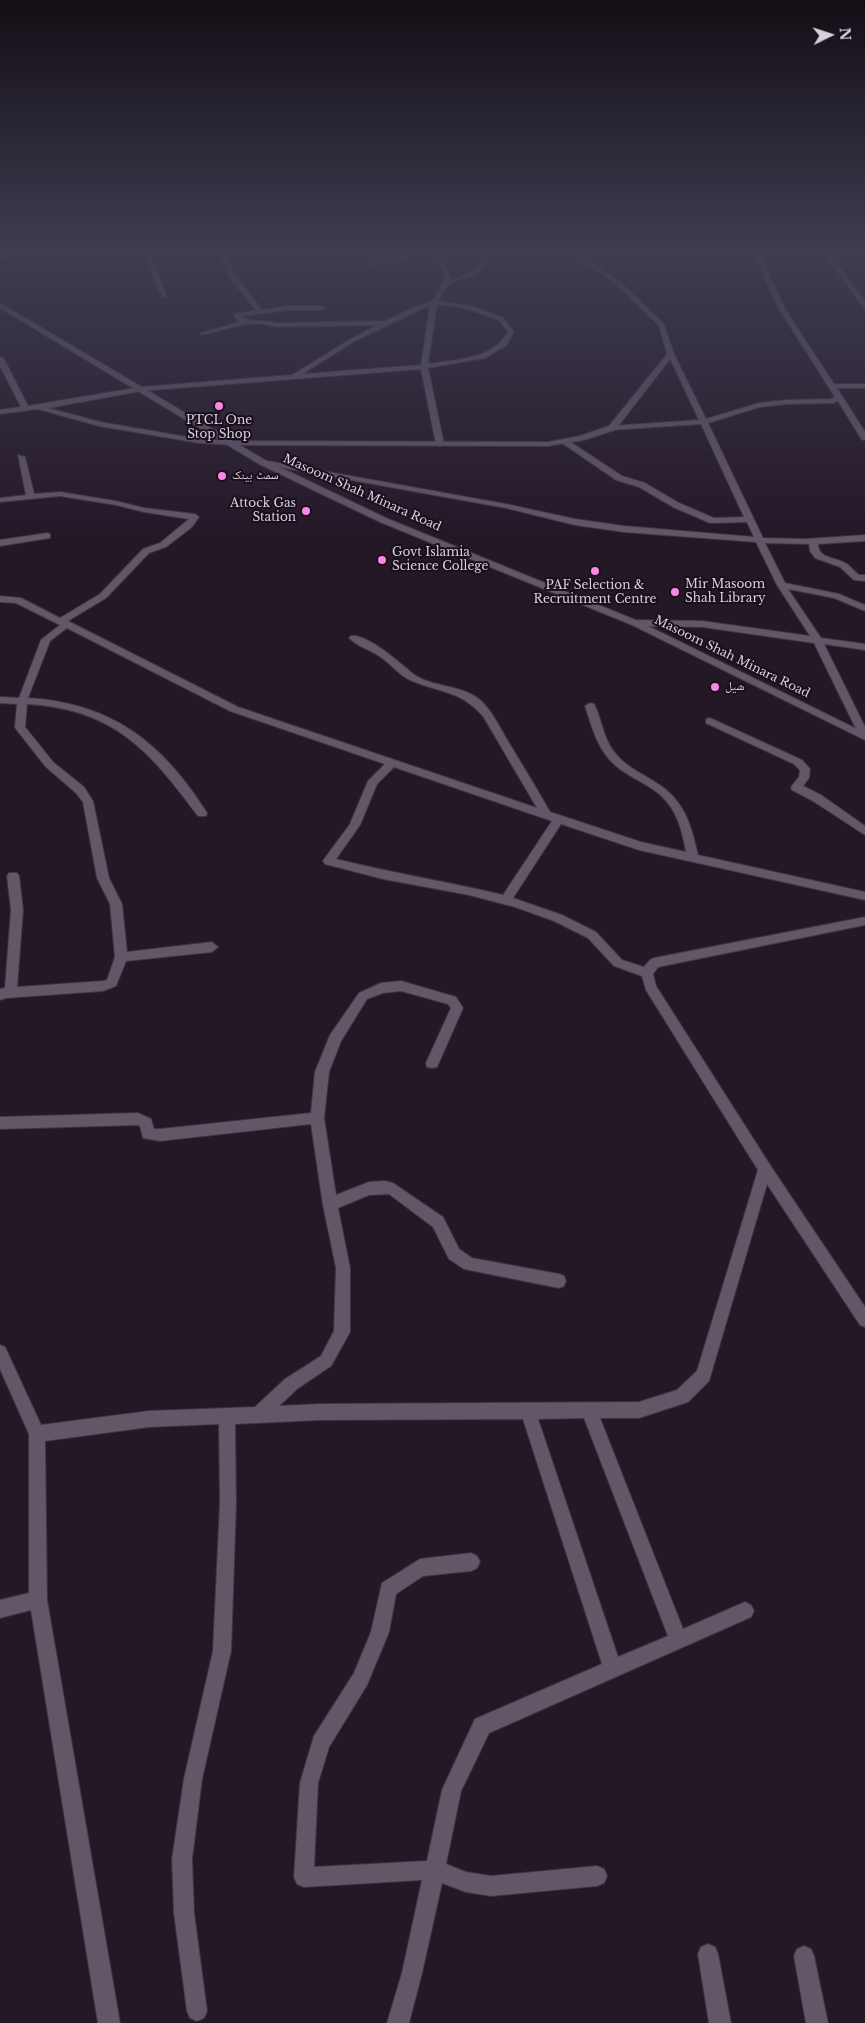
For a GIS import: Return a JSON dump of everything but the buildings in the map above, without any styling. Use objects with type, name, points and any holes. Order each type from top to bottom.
[{"type":"street","name":"Masoom Shah Minara Road","points":[[75,349],[262,462],[383,520],[635,623],[865,737]]},
{"type":"street","points":[[292,378],[338,349]]},
{"type":"street","points":[[427,349],[424,367],[440,444]]},
{"type":"street","points":[[0,412],[141,389],[424,367],[484,357],[497,349]]},
{"type":"street","points":[[670,349],[781,585],[818,641],[865,737]]},
{"type":"street","points":[[808,349],[865,438]]},
{"type":"street","points":[[612,428],[671,354]]},
{"type":"street","points":[[0,359],[26,409]]},
{"type":"street","points":[[832,386],[865,386]]},
{"type":"street","points":[[39,407],[99,424],[199,441],[232,443],[548,444],[581,438],[612,428],[704,422],[758,405],[833,401],[840,397]]},
{"type":"street","points":[[563,441],[619,478],[642,485],[676,505],[713,521],[749,519]]},
{"type":"street","points":[[21,457],[30,497]]},
{"type":"street","points":[[262,462],[506,506],[575,522],[624,530],[759,540],[813,541],[865,538]]},
{"type":"street","points":[[0,500],[60,494],[195,518],[164,545],[146,550],[103,596],[63,623],[46,640],[22,702],[20,727],[50,764],[80,790],[88,801],[103,878],[116,904],[121,957],[112,983],[103,986],[6,994],[17,910],[13,876]]},
{"type":"street","points":[[0,543],[47,536]]},
{"type":"street","points":[[813,541],[814,551],[818,556],[843,565],[861,578],[865,586]]},
{"type":"street","points":[[781,585],[836,596],[865,608]]},
{"type":"street","points":[[0,599],[18,600],[234,709],[639,846],[865,896]]},
{"type":"street","points":[[635,623],[702,624],[865,647]]},
{"type":"street","points":[[354,638],[384,655],[419,681],[459,692],[475,701],[487,714],[546,814]]},
{"type":"street","points":[[0,700],[60,704],[80,709],[124,729],[152,750],[170,770],[202,813]]},
{"type":"street","points":[[590,706],[601,738],[610,754],[622,767],[667,795],[674,802],[688,835],[693,858]]},
{"type":"street","points":[[710,721],[798,762],[805,768],[804,778],[796,787],[817,798],[865,831]]},
{"type":"street","points":[[392,762],[372,782],[355,825],[330,861],[383,876],[506,900],[558,918],[592,935],[618,963],[647,973]]},
{"type":"street","points":[[506,900],[559,819]]},
{"type":"street","points":[[865,921],[654,963],[647,973],[650,987],[765,1169],[865,1320]]},
{"type":"street","points":[[121,957],[212,947]]},
{"type":"street","points":[[258,1414],[290,1384],[326,1361],[342,1332],[343,1268],[330,1205],[317,1118],[322,1072],[335,1039],[363,996],[380,988],[401,986],[452,1000],[457,1008],[432,1063]]},
{"type":"street","points":[[0,1123],[138,1119],[146,1123],[148,1134],[160,1135],[317,1118]]},
{"type":"street","points":[[37,1434],[149,1419],[258,1414],[639,1410],[682,1396],[702,1376],[765,1169]]},
{"type":"street","points":[[330,1205],[356,1192],[385,1186],[393,1189],[438,1222],[454,1254],[469,1264],[558,1281]]},
{"type":"street","points":[[0,1352],[37,1434],[38,1600],[109,2023]]},
{"type":"street","points":[[589,1410],[678,1640]]},
{"type":"street","points":[[528,1411],[613,1669]]},
{"type":"street","points":[[197,2011],[184,1913],[182,1859],[193,1779],[222,1651],[228,1503],[227,1416]]},
{"type":"street","points":[[471,1562],[420,1568],[388,1589],[380,1632],[361,1679],[321,1743],[309,1783],[304,1877],[434,1870],[466,1882],[491,1886],[597,1876]]},
{"type":"street","points":[[0,1609],[38,1600]]},
{"type":"street","points":[[398,2023],[412,1973],[452,1790],[482,1726],[745,1611]]},
{"type":"street","points":[[708,1954],[720,2023]]},
{"type":"street","points":[[804,1956],[817,2023]]},
{"type":"place","name":"PTCL One Stop Shop","points":[[219,406]]},
{"type":"place","name":"سمٹ بینک","points":[[222,476]]},
{"type":"place","name":"Attock Gas Station","points":[[306,511]]},
{"type":"place","name":"Govt Islamia Science College","points":[[382,560]]},
{"type":"place","name":"PAF Selection & Recruitment Centre","points":[[595,571]]},
{"type":"place","name":"Mir Masoom Shah Library","points":[[675,592]]},
{"type":"place","name":"شیل","points":[[715,687]]}]
